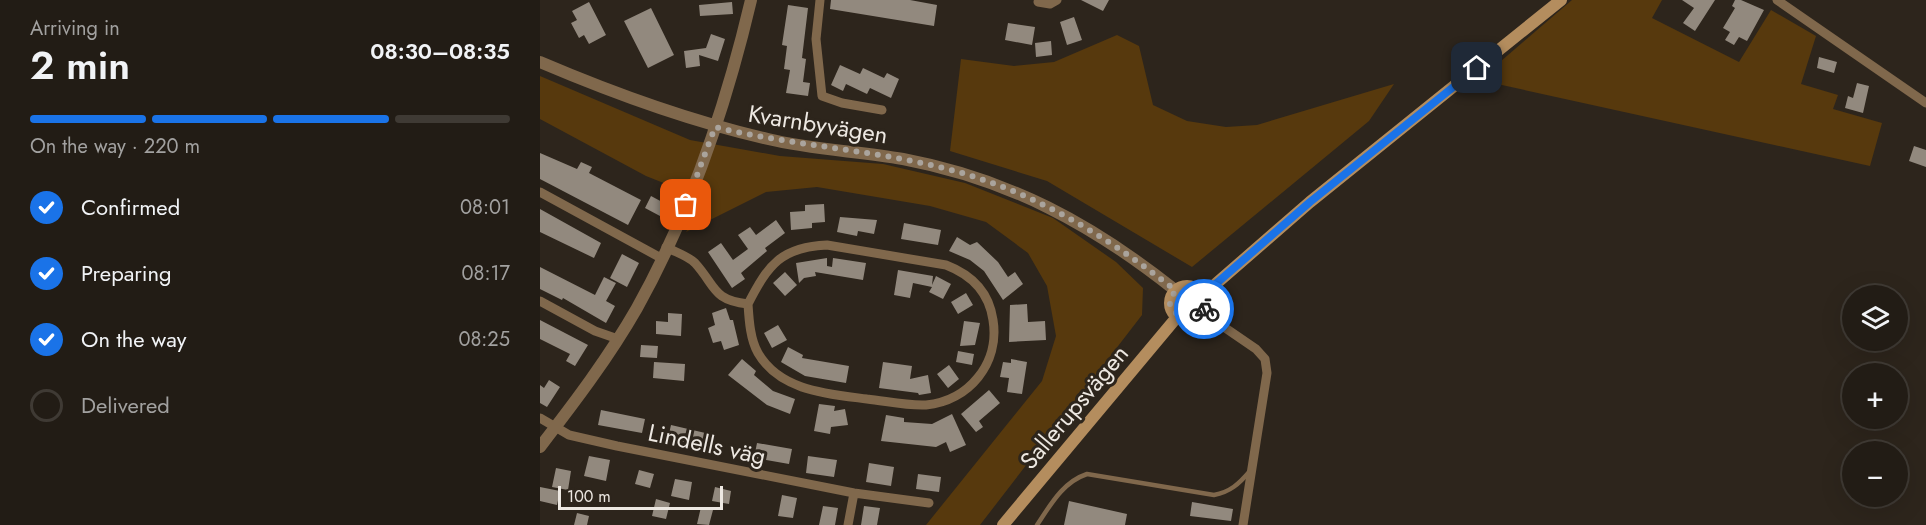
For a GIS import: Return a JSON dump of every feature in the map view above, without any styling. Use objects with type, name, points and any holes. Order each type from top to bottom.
[{"type":"main road","points":[[1203,295],[1310,202],[1561,0]]},
{"type":"main road","points":[[1188,285],[1198,289],[1203,295],[1205,304],[1202,312],[1191,320],[1177,317],[1170,304],[1175,290],[1188,285]]},
{"type":"main road","name":"Sallerupsvägen","points":[[1003,525],[1177,317]]},
{"type":"street","points":[[540,447],[618,339],[651,281],[695,185],[734,71],[751,0]]},
{"type":"street","points":[[820,0],[816,39],[822,96],[842,103],[882,110]]},
{"type":"street","points":[[1038,2],[1050,4],[1058,0]]},
{"type":"street","points":[[1777,0],[1926,103]]},
{"type":"street","name":"Kvarnbyvägen","points":[[540,62],[646,106],[715,127],[772,140],[905,160],[991,182],[1059,212],[1108,239],[1175,290]]},
{"type":"street","points":[[540,192],[663,253],[694,262],[715,293],[723,298],[748,304]]},
{"type":"street","points":[[812,245],[838,246],[946,265],[961,271],[984,292],[991,307],[994,341],[982,374],[956,396],[923,405],[859,398],[809,390],[782,377],[758,352],[748,318],[748,304],[767,269],[777,258],[812,245]]},
{"type":"street","points":[[540,301],[595,331],[618,339]]},
{"type":"street","points":[[1202,312],[1256,349],[1265,359],[1267,373],[1243,525]]},
{"type":"street","name":"Lindells väg","points":[[540,418],[569,435],[617,446],[854,493],[930,503]]},
{"type":"street","points":[[848,525],[854,493]]},
{"type":"lane","points":[[1038,525],[1055,497],[1074,478],[1087,474],[1214,495],[1226,493],[1239,484],[1252,469]]},
{"type":"shaded area","points":[[1572,0],[1662,0],[1652,18],[1739,62],[1771,10],[1816,36],[1801,84],[1838,95],[1833,109],[1882,123],[1870,166],[1479,80]]},
{"type":"shaded area","points":[[1117,35],[1139,46],[1153,105],[1187,121],[1226,127],[1257,125],[1394,84],[1369,121],[1192,267],[1047,181],[950,151],[961,59],[1014,66],[1054,62]]},
{"type":"shaded area","points":[[540,76],[690,140],[780,156],[883,164],[965,183],[1053,218],[1116,262],[1143,288],[1142,315],[980,525],[926,525],[1042,381],[1056,336],[1047,286],[1028,253],[986,222],[930,206],[817,187],[766,192],[686,232],[704,199],[646,176],[540,119]]},
{"type":"building","points":[[831,0],[910,0],[937,5],[934,26],[830,9]]},
{"type":"building","points":[[1081,0],[1109,0],[1103,11]]},
{"type":"building","points":[[1682,0],[1715,0],[1695,31],[1683,23],[1694,8]]},
{"type":"building","points":[[1735,0],[1741,0],[1764,10],[1747,41],[1739,37],[1734,45],[1725,40],[1730,32],[1723,28],[1735,8],[1732,6]]},
{"type":"building","points":[[589,2],[606,35],[589,44],[584,35],[579,38],[571,23],[577,20],[572,11]]},
{"type":"building","points":[[732,2],[733,14],[700,16],[699,5]]},
{"type":"building","points":[[788,5],[808,8],[802,58],[806,59],[803,82],[810,83],[808,96],[786,93],[790,70],[784,69],[787,46],[782,45]]},
{"type":"building","points":[[651,8],[674,55],[648,68],[624,21]]},
{"type":"building","points":[[1074,17],[1082,40],[1067,45],[1060,22]]},
{"type":"building","points":[[1008,23],[1035,27],[1032,45],[1005,40]]},
{"type":"building","points":[[711,34],[725,39],[718,61],[699,55],[700,66],[686,68],[684,51],[706,48]]},
{"type":"building","points":[[1051,41],[1052,55],[1036,57],[1035,43]]},
{"type":"building","points":[[1819,57],[1837,62],[1834,73],[1817,68]]},
{"type":"building","points":[[840,65],[860,74],[863,68],[884,78],[887,73],[899,79],[891,98],[870,88],[867,94],[846,84],[843,91],[831,85]]},
{"type":"building","points":[[1857,83],[1869,86],[1863,113],[1845,108],[1848,96],[1853,98]]},
{"type":"building","points":[[1914,146],[1926,150],[1926,167],[1909,161]]},
{"type":"building","points":[[540,153],[577,169],[581,162],[592,167],[589,173],[641,200],[628,225],[540,179]]},
{"type":"building","points":[[651,196],[666,204],[660,216],[645,208]]},
{"type":"building","points":[[824,204],[825,222],[812,223],[812,228],[791,230],[790,212],[805,211],[805,205]]},
{"type":"building","points":[[540,209],[601,243],[594,258],[540,232]]},
{"type":"building","points":[[840,217],[877,220],[874,234],[858,231],[857,236],[837,232]]},
{"type":"building","points":[[776,220],[785,233],[765,248],[767,251],[741,273],[745,279],[732,288],[708,252],[721,243],[733,260],[748,249],[738,235],[750,227],[756,235]]},
{"type":"building","points":[[904,223],[941,230],[938,245],[901,239]]},
{"type":"building","points":[[957,237],[970,245],[977,242],[998,262],[1008,277],[1015,272],[1023,284],[1003,300],[984,271],[970,260],[949,251]]},
{"type":"building","points":[[622,254],[639,263],[627,287],[610,278]]},
{"type":"building","points":[[827,258],[827,266],[832,267],[833,258],[866,263],[863,280],[815,272],[816,276],[804,278],[799,283],[796,263]]},
{"type":"building","points":[[540,267],[595,295],[604,277],[616,283],[606,301],[615,306],[606,323],[563,298],[562,300],[540,289]]},
{"type":"building","points":[[898,270],[933,276],[932,285],[936,276],[951,284],[943,299],[929,292],[932,287],[913,283],[910,298],[894,295]]},
{"type":"building","points":[[785,272],[797,285],[785,296],[773,283]]},
{"type":"building","points":[[966,293],[973,305],[958,314],[951,302]]},
{"type":"building","points":[[1027,304],[1028,322],[1045,321],[1046,340],[1009,342],[1010,305]]},
{"type":"building","points":[[726,308],[730,320],[733,320],[739,345],[724,350],[721,341],[713,343],[708,328],[715,325],[712,313]]},
{"type":"building","points":[[668,313],[682,314],[681,336],[656,334],[656,321],[668,322]]},
{"type":"building","points":[[540,320],[588,345],[575,366],[566,361],[570,354],[540,339]]},
{"type":"building","points":[[964,321],[980,323],[975,345],[960,346]]},
{"type":"building","points":[[778,325],[787,340],[772,348],[764,333]]},
{"type":"building","points":[[641,345],[658,346],[657,358],[640,357]]},
{"type":"building","points":[[788,347],[803,355],[802,358],[849,366],[846,383],[805,376],[781,362]]},
{"type":"building","points":[[958,351],[974,354],[972,365],[956,362]]},
{"type":"building","points":[[742,359],[756,371],[754,375],[773,391],[795,399],[790,414],[767,405],[728,375]]},
{"type":"building","points":[[1011,359],[1027,362],[1022,394],[1007,392],[1009,378],[1000,377],[1003,362],[1011,363]]},
{"type":"building","points":[[654,362],[685,364],[684,381],[653,378]]},
{"type":"building","points":[[883,362],[912,366],[910,379],[928,375],[931,393],[919,395],[879,388]]},
{"type":"building","points":[[949,365],[959,379],[948,388],[937,374]]},
{"type":"building","points":[[549,380],[560,387],[547,407],[540,403],[540,385],[544,388]]},
{"type":"building","points":[[989,390],[1000,403],[979,421],[983,427],[976,432],[961,414]]},
{"type":"building","points":[[819,404],[835,406],[834,411],[845,409],[848,425],[831,427],[830,434],[814,431]]},
{"type":"building","points":[[601,410],[645,419],[642,433],[598,425]]},
{"type":"building","points":[[952,414],[966,445],[950,452],[946,442],[936,447],[881,441],[886,415],[904,418],[904,422],[932,424]]},
{"type":"building","points":[[671,425],[714,435],[711,448],[668,438]]},
{"type":"building","points":[[757,443],[792,449],[789,464],[754,458]]},
{"type":"building","points":[[589,456],[610,460],[606,481],[584,476]]},
{"type":"building","points":[[808,456],[837,460],[834,477],[806,473]]},
{"type":"building","points":[[869,463],[894,467],[891,486],[866,482]]},
{"type":"building","points":[[556,468],[571,471],[568,490],[552,487]]},
{"type":"building","points":[[639,470],[654,474],[650,488],[635,484]]},
{"type":"building","points":[[918,474],[941,477],[939,492],[916,489]]},
{"type":"building","points":[[675,479],[692,482],[689,500],[671,496]]},
{"type":"building","points":[[540,487],[560,491],[557,505],[540,501]]},
{"type":"building","points":[[715,487],[731,491],[729,504],[712,501]]},
{"type":"building","points":[[782,495],[797,498],[793,518],[778,516]]},
{"type":"building","points":[[656,499],[670,503],[666,519],[652,516]]},
{"type":"building","points":[[1069,501],[1127,514],[1125,525],[1064,525]]},
{"type":"building","points":[[1192,502],[1233,509],[1231,521],[1190,516]]},
{"type":"building","points":[[823,506],[838,508],[835,525],[819,525]]},
{"type":"building","points":[[864,506],[880,508],[877,525],[861,525]]},
{"type":"building","points":[[701,507],[713,510],[709,525],[697,524]]},
{"type":"building","points":[[577,513],[589,516],[587,525],[574,525]]},
{"type":"way so far","points":[[686,205],[715,127],[772,140],[940,167],[1028,196],[1108,239],[1175,290],[1170,298],[1170,304],[1174,315],[1179,318],[1191,320],[1201,314],[1204,309]]},
{"type":"route","points":[[1204,309],[1203,295],[1213,289],[1310,202],[1477,68]]}]
